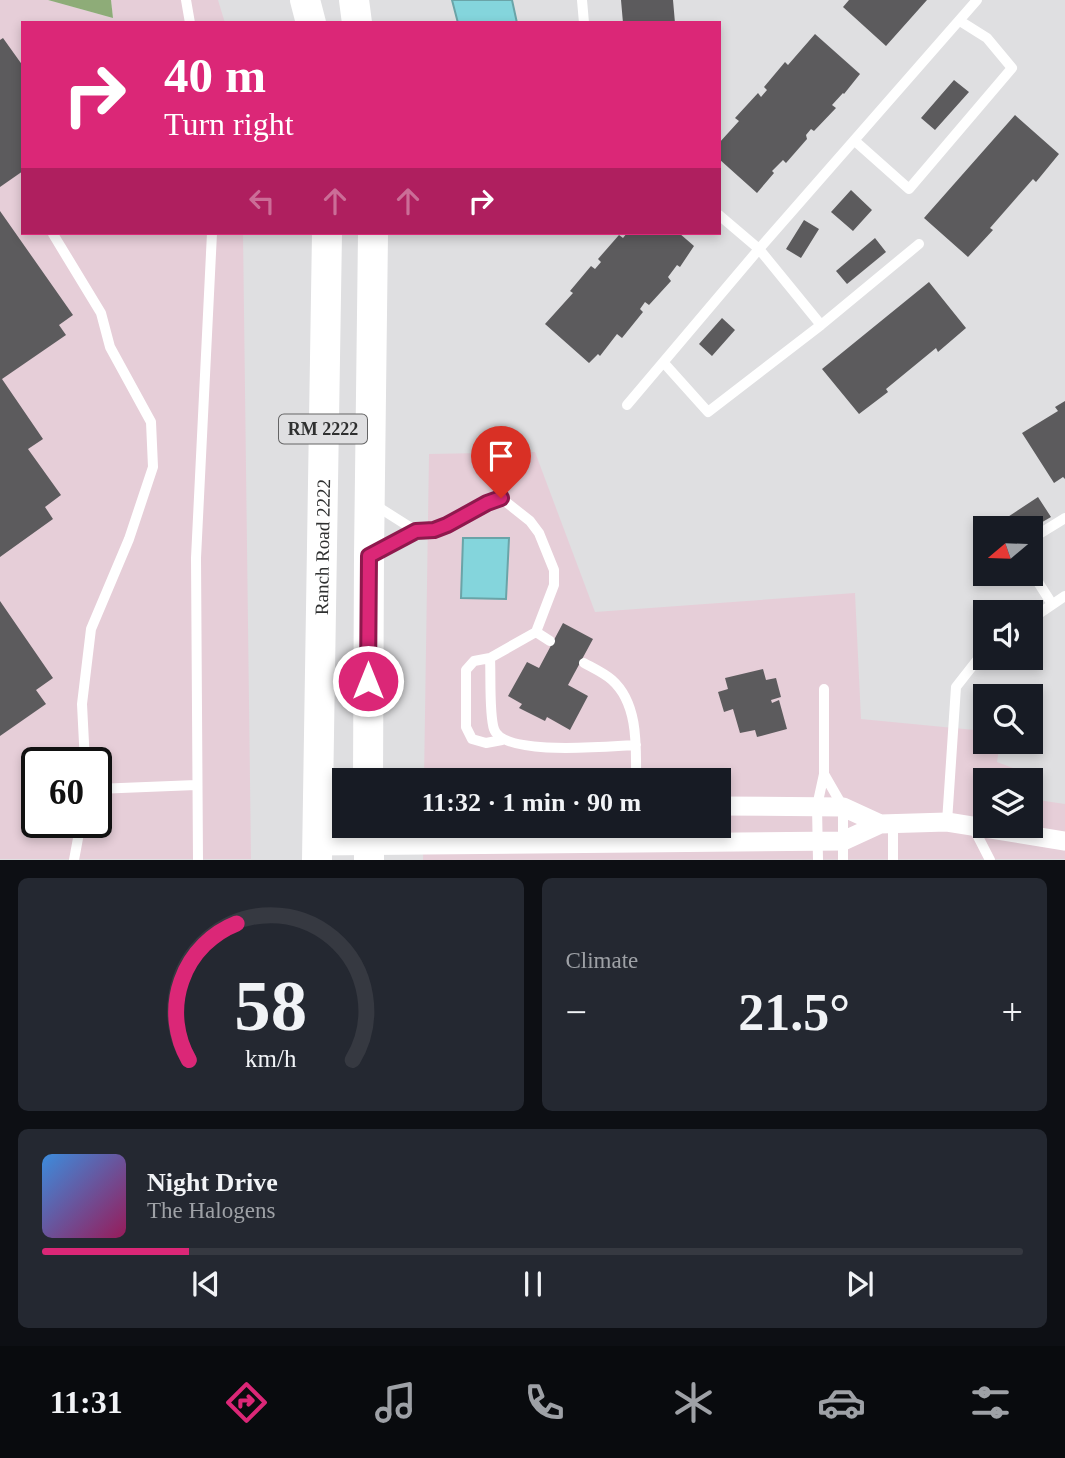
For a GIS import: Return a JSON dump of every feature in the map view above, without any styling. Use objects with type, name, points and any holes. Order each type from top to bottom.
[{"type":"main road","points":[[305,0],[310,21]]},
{"type":"main road","points":[[327,0],[331,21]]},
{"type":"main road","points":[[354,0],[357,21]]},
{"type":"main road","name":"Ranch Road 2222","points":[[317,853],[331,809],[327,235]]},
{"type":"main road","name":"RM 2222","points":[[368,768],[373,235]]},
{"type":"street","points":[[731,806],[843,807],[887,824],[947,822],[1065,841]]},
{"type":"street","points":[[317,853],[369,844],[637,840],[818,851],[843,850],[887,824]]},
{"type":"lane","points":[[186,0],[190,21]]},
{"type":"lane","points":[[582,0],[584,21]]},
{"type":"lane","points":[[627,405],[759,249],[978,0]]},
{"type":"lane","points":[[855,141],[909,189],[1012,68],[988,38],[960,21]]},
{"type":"lane","points":[[721,217],[759,249],[821,325]]},
{"type":"lane","points":[[54,235],[101,313],[110,347],[151,422],[153,467],[129,539],[91,629],[82,704],[84,747]]},
{"type":"lane","points":[[198,859],[195,785],[196,558],[212,235]]},
{"type":"lane","points":[[664,363],[708,412],[821,325],[919,244]]},
{"type":"lane","points":[[369,556],[416,531],[434,530],[447,525],[501,498],[530,521],[549,554],[554,570],[554,584],[536,632],[490,658],[474,661],[466,670],[466,727],[472,739],[486,743],[502,740],[514,744],[569,748],[636,745]]},
{"type":"lane","points":[[371,503],[416,531]]},
{"type":"lane","points":[[1043,532],[1065,518]]},
{"type":"lane","points":[[1041,586],[1052,604]]},
{"type":"lane","points":[[1043,610],[1065,596]]},
{"type":"lane","points":[[536,632],[550,641]]},
{"type":"lane","points":[[490,658],[494,730],[502,740]]},
{"type":"lane","points":[[584,663],[612,680],[625,696],[636,745],[636,768]]},
{"type":"lane","points":[[947,822],[956,687],[973,665]]},
{"type":"lane","points":[[818,851],[817,806],[824,774],[824,689]]},
{"type":"lane","points":[[824,774],[843,807],[843,850]]},
{"type":"lane","points":[[112,788],[195,785]]},
{"type":"lane","points":[[887,824],[893,859]]},
{"type":"lane","points":[[972,825],[990,859]]},
{"type":"lane","points":[[74,859],[78,838]]},
{"type":"shaded area","points":[[0,0],[48,0],[113,18],[111,0],[218,0],[224,21],[21,21],[21,235],[243,235],[251,859],[0,859]]},
{"type":"shaded area","points":[[535,452],[595,612],[855,593],[861,719],[973,730],[973,754],[998,754],[997,762],[1013,768],[973,768],[973,838],[1043,838],[1043,801],[1065,804],[1065,859],[423,860],[424,838],[731,838],[731,768],[424,768],[429,454]]},
{"type":"green space","points":[[48,0],[111,0],[113,18]]},
{"type":"water","points":[[452,0],[512,0],[517,21],[457,21]]},
{"type":"water","points":[[463,538],[509,538],[506,599],[461,598]]},
{"type":"building","points":[[621,0],[673,0],[675,21],[623,21]]},
{"type":"building","points":[[849,0],[927,0],[886,46],[843,7]]},
{"type":"building","points":[[815,34],[860,74],[832,105],[836,108],[814,131],[811,129],[806,135],[807,139],[786,163],[783,160],[772,171],[774,173],[757,193],[721,161],[721,141],[739,121],[735,118],[758,93],[761,97],[767,90],[764,87],[785,62],[788,65]]},
{"type":"building","points":[[3,38],[21,63],[21,172],[0,187],[0,40]]},
{"type":"building","points":[[954,80],[969,92],[935,130],[921,118]]},
{"type":"building","points":[[1015,115],[1059,154],[1036,182],[1033,179],[968,257],[924,218]]},
{"type":"building","points":[[851,190],[872,210],[853,231],[831,212]]},
{"type":"building","points":[[0,211],[73,315],[59,325],[66,335],[2,379],[43,439],[28,449],[61,495],[45,507],[53,519],[0,557]]},
{"type":"building","points":[[804,220],[819,229],[801,258],[786,249]]},
{"type":"building","points":[[619,235],[623,238],[625,235],[681,235],[694,246],[680,267],[677,265],[668,277],[671,281],[649,305],[645,302],[640,309],[643,312],[622,338],[617,334],[600,356],[598,354],[589,363],[545,324],[573,293],[570,291],[591,266],[595,269],[601,262],[598,259]]},
{"type":"building","points":[[875,238],[886,252],[847,284],[836,271]]},
{"type":"building","points":[[929,282],[966,328],[938,352],[936,348],[886,389],[888,392],[859,414],[822,369]]},
{"type":"building","points":[[722,318],[735,330],[712,356],[699,344]]},
{"type":"building","points":[[1065,401],[1065,479],[1063,477],[1054,483],[1022,433],[1058,411],[1055,407]]},
{"type":"building","points":[[1038,497],[1051,517],[1043,522],[1043,516],[1009,516]]},
{"type":"building","points":[[0,601],[53,678],[36,690],[46,704],[0,736]]},
{"type":"building","points":[[563,623],[593,639],[568,685],[588,696],[570,730],[547,717],[545,721],[519,708],[522,704],[508,696],[527,662],[539,668]]},
{"type":"building","points":[[763,669],[766,680],[776,678],[781,697],[771,700],[772,703],[779,700],[787,729],[757,737],[755,730],[740,733],[733,709],[724,712],[718,692],[728,689],[725,678]]},
{"type":"route","points":[[368,681],[369,556],[416,531],[434,530],[447,525],[501,498]]}]
